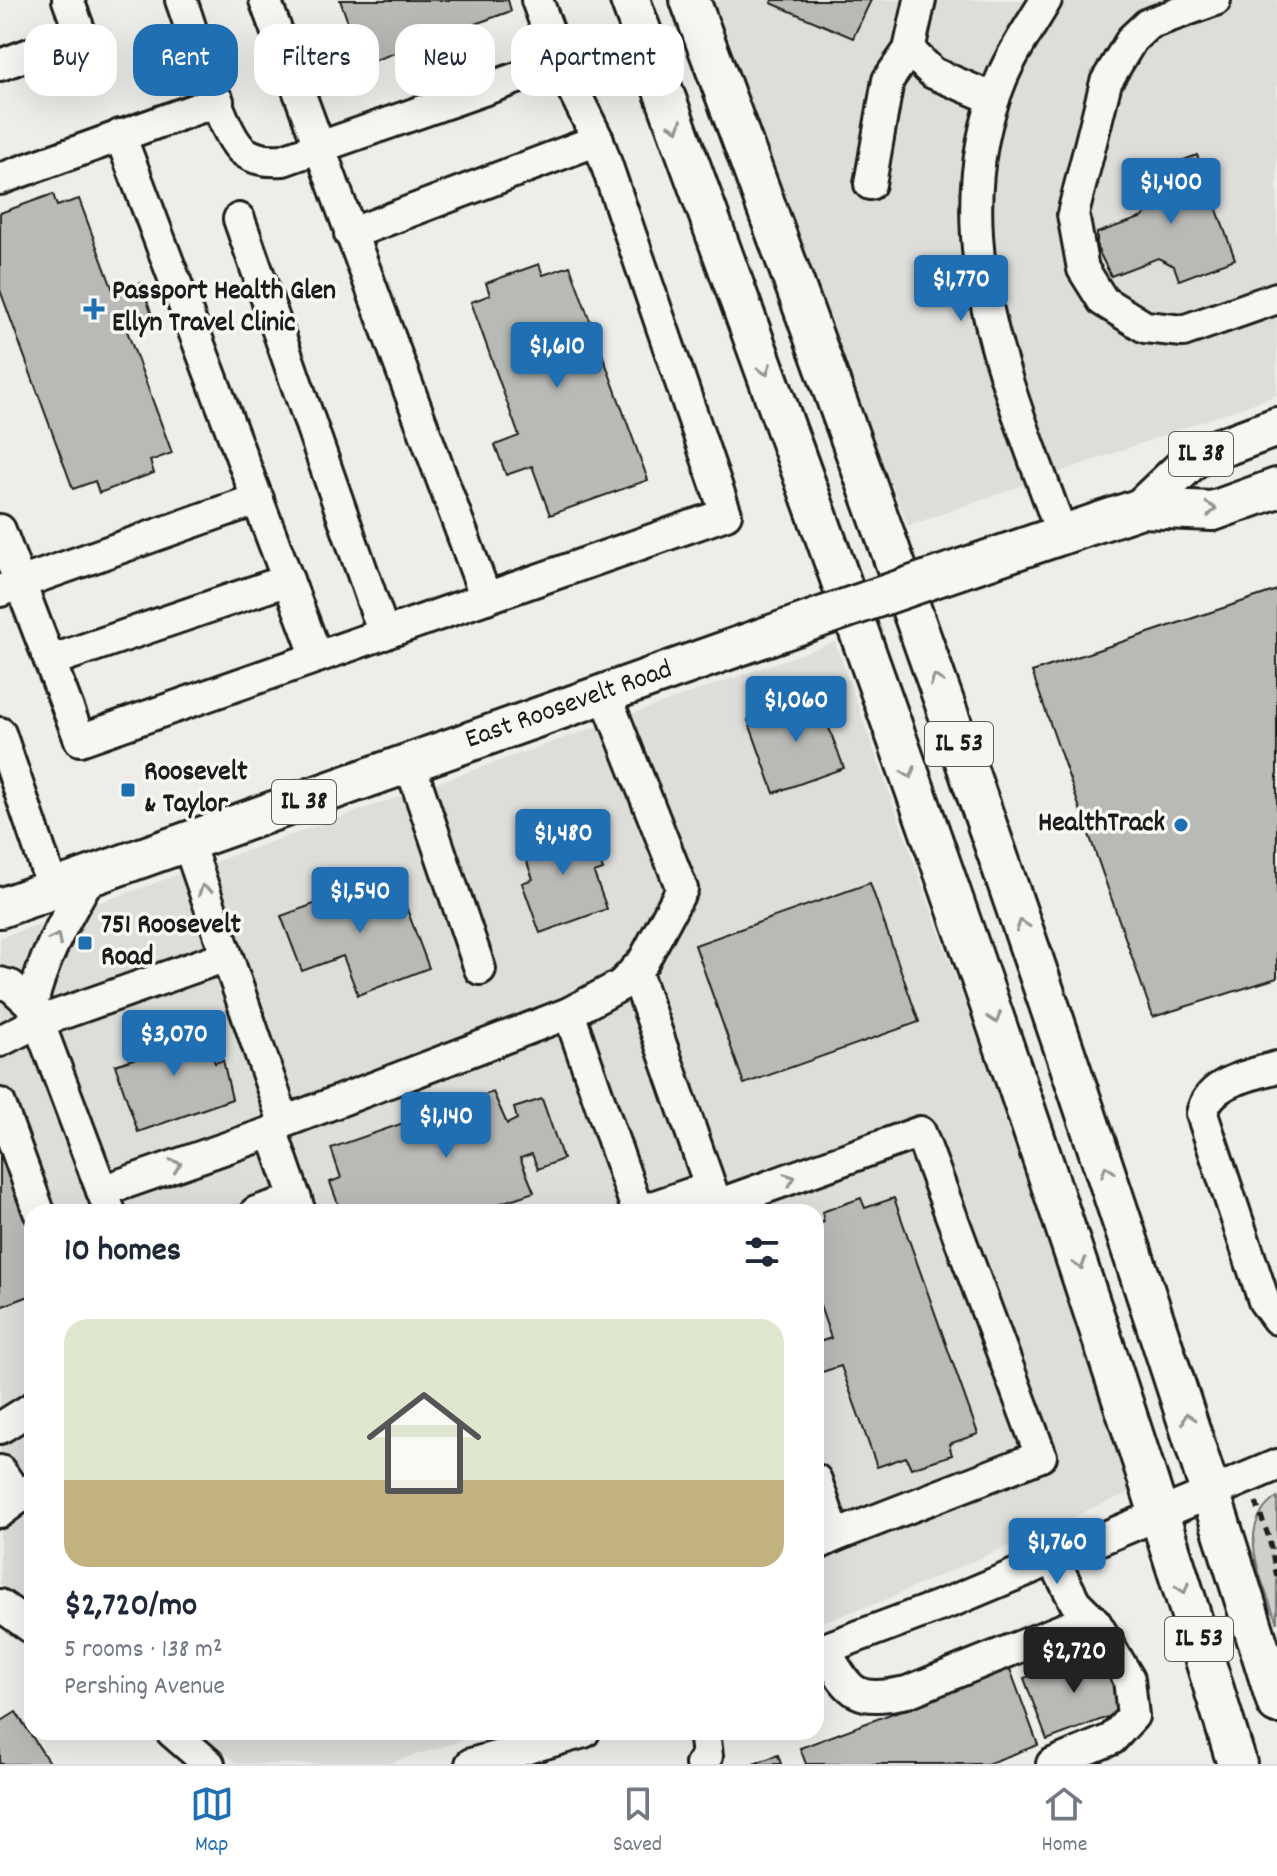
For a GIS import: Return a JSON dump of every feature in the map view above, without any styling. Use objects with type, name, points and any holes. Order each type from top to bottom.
[{"type":"main road","name":"IL 53","points":[[630,0],[955,903],[1109,1349],[1237,1764]]},
{"type":"main road","name":"IL 53","points":[[690,0],[977,797],[1131,1242],[1277,1704]]},
{"type":"main road","name":"East Roosevelt Road","points":[[1141,508],[1195,457],[1277,427]]},
{"type":"main road","name":"East Roosevelt Road","points":[[0,908],[827,615],[1141,508],[1213,511],[1277,488]]},
{"type":"street","points":[[0,65],[81,35],[68,0]]},
{"type":"street","points":[[181,0],[234,142],[256,158],[283,160],[511,80]]},
{"type":"street","points":[[265,0],[317,148],[486,598]]},
{"type":"street","points":[[537,0],[546,24]]},
{"type":"street","points":[[870,184],[888,80],[909,50],[920,0]]},
{"type":"street","points":[[1046,0],[1002,77],[994,99],[976,186],[975,239],[981,292],[993,339],[1062,535]]},
{"type":"street","points":[[1215,0],[1148,24],[1132,39],[1106,82],[1073,214],[1083,269],[1103,301],[1145,327],[1183,331],[1277,298]]},
{"type":"street","points":[[909,50],[933,73],[994,99]]},
{"type":"street","points":[[0,530],[10,587],[50,661],[80,740],[726,514],[598,140],[576,96]]},
{"type":"street","points":[[0,179],[218,101]]},
{"type":"street","points":[[120,135],[317,657]]},
{"type":"street","points":[[350,234],[598,140]]},
{"type":"street","points":[[239,219],[384,634]]},
{"type":"street","points":[[10,587],[258,499]]},
{"type":"street","points":[[50,661],[288,580]]},
{"type":"street","points":[[0,983],[11,986],[35,1014],[106,1202],[278,1127],[569,1013],[621,985],[643,962],[682,889],[605,694]]},
{"type":"street","points":[[0,733],[53,889]]},
{"type":"street","points":[[410,764],[480,969]]},
{"type":"street","points":[[188,843],[278,1127],[298,1204]]},
{"type":"street","points":[[35,1014],[38,977],[53,942],[90,876]]},
{"type":"street","points":[[0,1041],[35,1014],[226,956]]},
{"type":"street","points":[[635,970],[715,1201]]},
{"type":"street","points":[[569,1013],[635,1204]]},
{"type":"street","points":[[1277,1067],[1218,1087],[1204,1103],[1202,1114],[1264,1301],[1277,1319]]},
{"type":"street","points":[[0,1104],[36,1204]]},
{"type":"street","points":[[694,1204],[715,1201],[920,1132],[1041,1456],[826,1541]]},
{"type":"street","points":[[0,1428],[24,1413]]},
{"type":"street","points":[[824,1649],[1053,1559],[1277,1465]]},
{"type":"street","points":[[0,1471],[17,1499]]},
{"type":"street","points":[[1052,1764],[1112,1739],[1133,1716],[1129,1679],[1091,1618],[1075,1602],[1053,1559]]},
{"type":"street","points":[[824,1656],[849,1689],[875,1699],[907,1692],[1091,1618]]},
{"type":"street","points":[[181,1740],[209,1764]]},
{"type":"street","points":[[471,1764],[556,1740]]},
{"type":"street","points":[[701,1764],[707,1756],[705,1740]]},
{"type":"path","points":[[1247,1478],[1269,1538],[1277,1578]]},
{"type":"shaded area","points":[[700,0],[1277,0],[1277,395],[908,526]]},
{"type":"shaded area","points":[[835,642],[1139,1488],[878,1603],[824,1621],[824,1204],[24,1204],[24,1601],[0,1584],[0,938]]},
{"type":"shaded area","points":[[1277,1497],[1277,1623],[1259,1573],[1254,1540],[1256,1524],[1264,1509]]},
{"type":"shaded area","points":[[208,1740],[463,1740],[386,1764],[237,1764]]},
{"type":"building","points":[[340,0],[508,0],[511,11],[475,24],[395,24],[395,53],[379,59],[379,24],[349,24]]},
{"type":"building","points":[[772,0],[871,0],[853,38],[771,3]]},
{"type":"building","points":[[1197,155],[1235,259],[1179,280],[1174,266],[1158,258],[1111,276],[1097,248],[1097,233],[1143,217],[1151,205],[1140,176]]},
{"type":"building","points":[[53,194],[57,206],[79,199],[114,293],[141,283],[153,318],[126,328],[172,453],[150,461],[154,473],[99,493],[95,481],[73,489],[0,290],[0,213]]},
{"type":"building","points":[[539,264],[543,275],[570,266],[648,480],[550,515],[532,466],[506,475],[495,445],[519,436],[471,302],[490,295],[486,283]]},
{"type":"building","name":"HealthTrack","points":[[1277,590],[1277,978],[1153,1017],[1032,672]]},
{"type":"building","points":[[817,696],[844,768],[774,793],[748,720]]},
{"type":"building","points":[[585,820],[603,870],[594,873],[607,909],[540,933],[522,883],[533,879],[520,843]]},
{"type":"building","points":[[394,875],[429,968],[358,995],[343,956],[302,971],[281,916]]},
{"type":"building","points":[[870,883],[919,1022],[744,1084],[695,945]]},
{"type":"building","points":[[199,1017],[215,1063],[223,1060],[232,1099],[138,1132],[115,1065],[149,1054],[144,1041],[188,1026],[187,1022]]},
{"type":"building","points":[[493,1092],[507,1124],[517,1119],[514,1108],[542,1099],[563,1159],[538,1169],[532,1154],[520,1158],[534,1192],[498,1204],[338,1204],[330,1182],[341,1178],[331,1148]]},
{"type":"building","points":[[0,1147],[24,1213],[24,1298],[0,1307]]},
{"type":"building","points":[[861,1198],[865,1208],[894,1198],[978,1434],[949,1444],[952,1455],[911,1468],[906,1457],[877,1467],[841,1366],[824,1371],[824,1340],[831,1338],[824,1317],[824,1211]]},
{"type":"building","points":[[1100,1649],[1124,1711],[1047,1740],[1024,1678]]},
{"type":"building","points":[[1010,1669],[1038,1745],[987,1764],[806,1764],[800,1748]]},
{"type":"building","points":[[16,1712],[24,1724],[24,1740],[34,1740],[50,1764],[0,1764],[0,1722]]},
{"type":"building","points":[[778,1755],[781,1764],[753,1764]]},
{"type":"place","name":"Passport Health Glen Ellyn Travel Clinic","points":[[94,309]]},
{"type":"place","name":"Roosevelt & Taylor","points":[[128,790]]},
{"type":"place","name":"HealthTrack","points":[[1181,825]]},
{"type":"place","name":"751 Roosevelt Road","points":[[85,943]]}]
